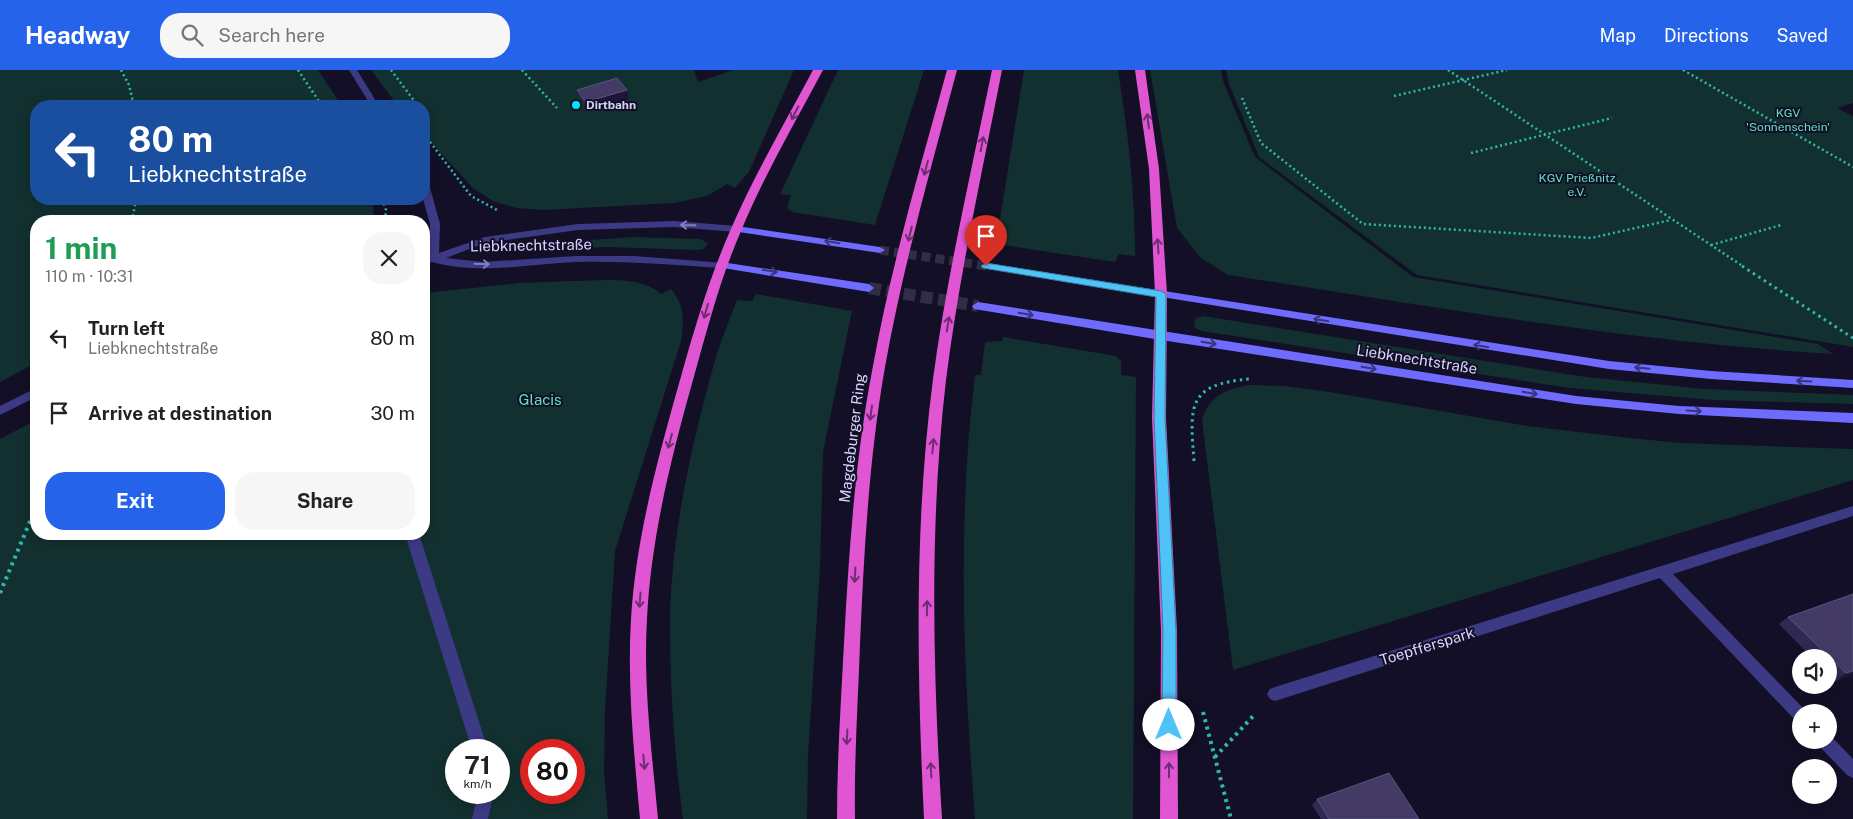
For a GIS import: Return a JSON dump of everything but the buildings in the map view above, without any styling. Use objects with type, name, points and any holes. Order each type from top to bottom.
[{"type":"highway","points":[[649,819],[638,702],[639,621],[652,518],[666,456],[707,306],[721,265],[736,229],[818,70]]},
{"type":"highway","name":"Magdeburger Ring","points":[[846,819],[846,777],[856,550],[866,450],[879,365],[952,70]]},
{"type":"highway","points":[[933,819],[927,682],[928,529],[935,424],[941,372],[997,70]]},
{"type":"highway","points":[[1140,70],[1154,169],[1161,294],[1160,418],[1170,631],[1169,819]]},
{"type":"main road","name":"Liebknechtstraße","points":[[736,229],[880,250]]},
{"type":"main road","name":"Liebknechtstraße","points":[[721,265],[870,288]]},
{"type":"main road","name":"Liebknechtstraße","points":[[986,266],[1609,364],[1711,375],[1853,384]]},
{"type":"main road","name":"Liebknechtstraße","points":[[978,306],[1606,404],[1688,411],[1853,418]]},
{"type":"street","points":[[353,70],[371,100]]},
{"type":"street","points":[[430,205],[435,224],[430,254]]},
{"type":"street","name":"Liebknechtstraße","points":[[430,260],[482,240],[558,230],[655,225],[736,229]]},
{"type":"street","name":"Liebknechtstraße","points":[[430,260],[483,265],[605,259],[656,260],[721,265]]},
{"type":"street","points":[[0,411],[30,395]]},
{"type":"street","name":"Toepfferspark","points":[[1275,694],[1853,511]]},
{"type":"street","points":[[414,540],[477,739]]},
{"type":"street","points":[[1662,572],[1792,707]]},
{"type":"street","points":[[1833,749],[1853,770]]},
{"type":"street","points":[[480,819],[483,804]]},
{"type":"path","points":[[121,70],[132,100]]},
{"type":"path","points":[[298,70],[318,100]]},
{"type":"path","points":[[391,70],[414,100]]},
{"type":"path","points":[[522,70],[557,108]]},
{"type":"path","points":[[1448,70],[1671,220],[1853,338]]},
{"type":"path","points":[[1394,96],[1507,70]]},
{"type":"path","points":[[1683,70],[1853,167]]},
{"type":"path","points":[[1242,98],[1261,144],[1363,224],[1591,238],[1671,220]]},
{"type":"path","points":[[1471,153],[1546,136],[1612,118]]},
{"type":"path","points":[[430,142],[471,196],[500,211]]},
{"type":"path","points":[[1711,245],[1781,225]]},
{"type":"path","points":[[1194,462],[1192,408],[1198,398],[1216,386],[1241,379],[1257,378]]},
{"type":"path","points":[[0,593],[30,522]]},
{"type":"path","points":[[1215,758],[1275,694]]},
{"type":"path","points":[[1202,705],[1231,819]]},
{"type":"green space","points":[[0,70],[318,70],[338,100],[30,100],[30,205],[376,205],[373,206],[374,215],[30,215],[30,366],[0,382]]},
{"type":"green space","points":[[371,70],[694,70],[698,82],[733,70],[794,70],[749,172],[735,188],[727,184],[707,196],[674,203],[544,210],[516,208],[493,201],[474,189],[430,141],[430,100],[394,100]]},
{"type":"green space","points":[[838,70],[924,70],[875,225],[792,212],[787,208],[791,195],[780,194]]},
{"type":"green space","points":[[1024,70],[1118,70],[1130,163],[1134,209],[1135,256],[1119,254],[1115,262],[996,244]]},
{"type":"green space","points":[[1150,70],[1221,70],[1224,84],[1255,157],[1413,277],[1818,344],[1833,354],[1681,341],[1605,332],[1228,275],[1201,258],[1177,228]]},
{"type":"green space","name":"KGV Prießnitz e.V.","points":[[1226,70],[1853,70],[1853,103],[1837,108],[1853,116],[1853,347],[1417,275],[1259,157],[1229,84]]},
{"type":"green space","points":[[634,237],[700,239],[708,243],[704,249],[696,250],[607,247],[484,252],[532,244]]},
{"type":"green space","name":"Glacis","points":[[608,280],[642,284],[661,294],[671,289],[681,307],[683,326],[681,341],[615,551],[605,710],[604,771],[608,819],[0,819],[0,439],[30,423],[30,540],[430,540],[430,292],[519,283]]},
{"type":"green space","points":[[756,294],[852,311],[823,452],[820,568],[808,755],[807,819],[683,819],[675,746],[670,647],[671,589],[678,524],[690,459],[719,348],[737,300],[752,301]]},
{"type":"green space","points":[[1203,316],[1586,377],[1704,389],[1853,395],[1853,404],[1713,400],[1569,388],[1202,331],[1195,328],[1194,322],[1196,318]]},
{"type":"green space","points":[[1003,337],[1116,356],[1121,361],[1121,375],[1136,377],[1133,819],[975,819],[964,622],[966,472],[975,375],[981,375],[985,342],[1002,341]]},
{"type":"green space","points":[[1251,385],[1284,386],[1330,392],[1527,426],[1630,438],[1681,443],[1853,449],[1853,480],[1233,670],[1202,420],[1214,399],[1234,388]]},
{"type":"tunnel","points":[[880,250],[986,266]]},
{"type":"tunnel","points":[[869,288],[978,306]]},
{"type":"place","name":"Dirtbahn","points":[[576,105]]},
{"type":"route","points":[[986,266],[1161,294],[1160,418],[1170,631],[1169,725]]},
{"type":"park label","name":"KGV 'Sonnenschein'","points":[[1788,120]]}]
